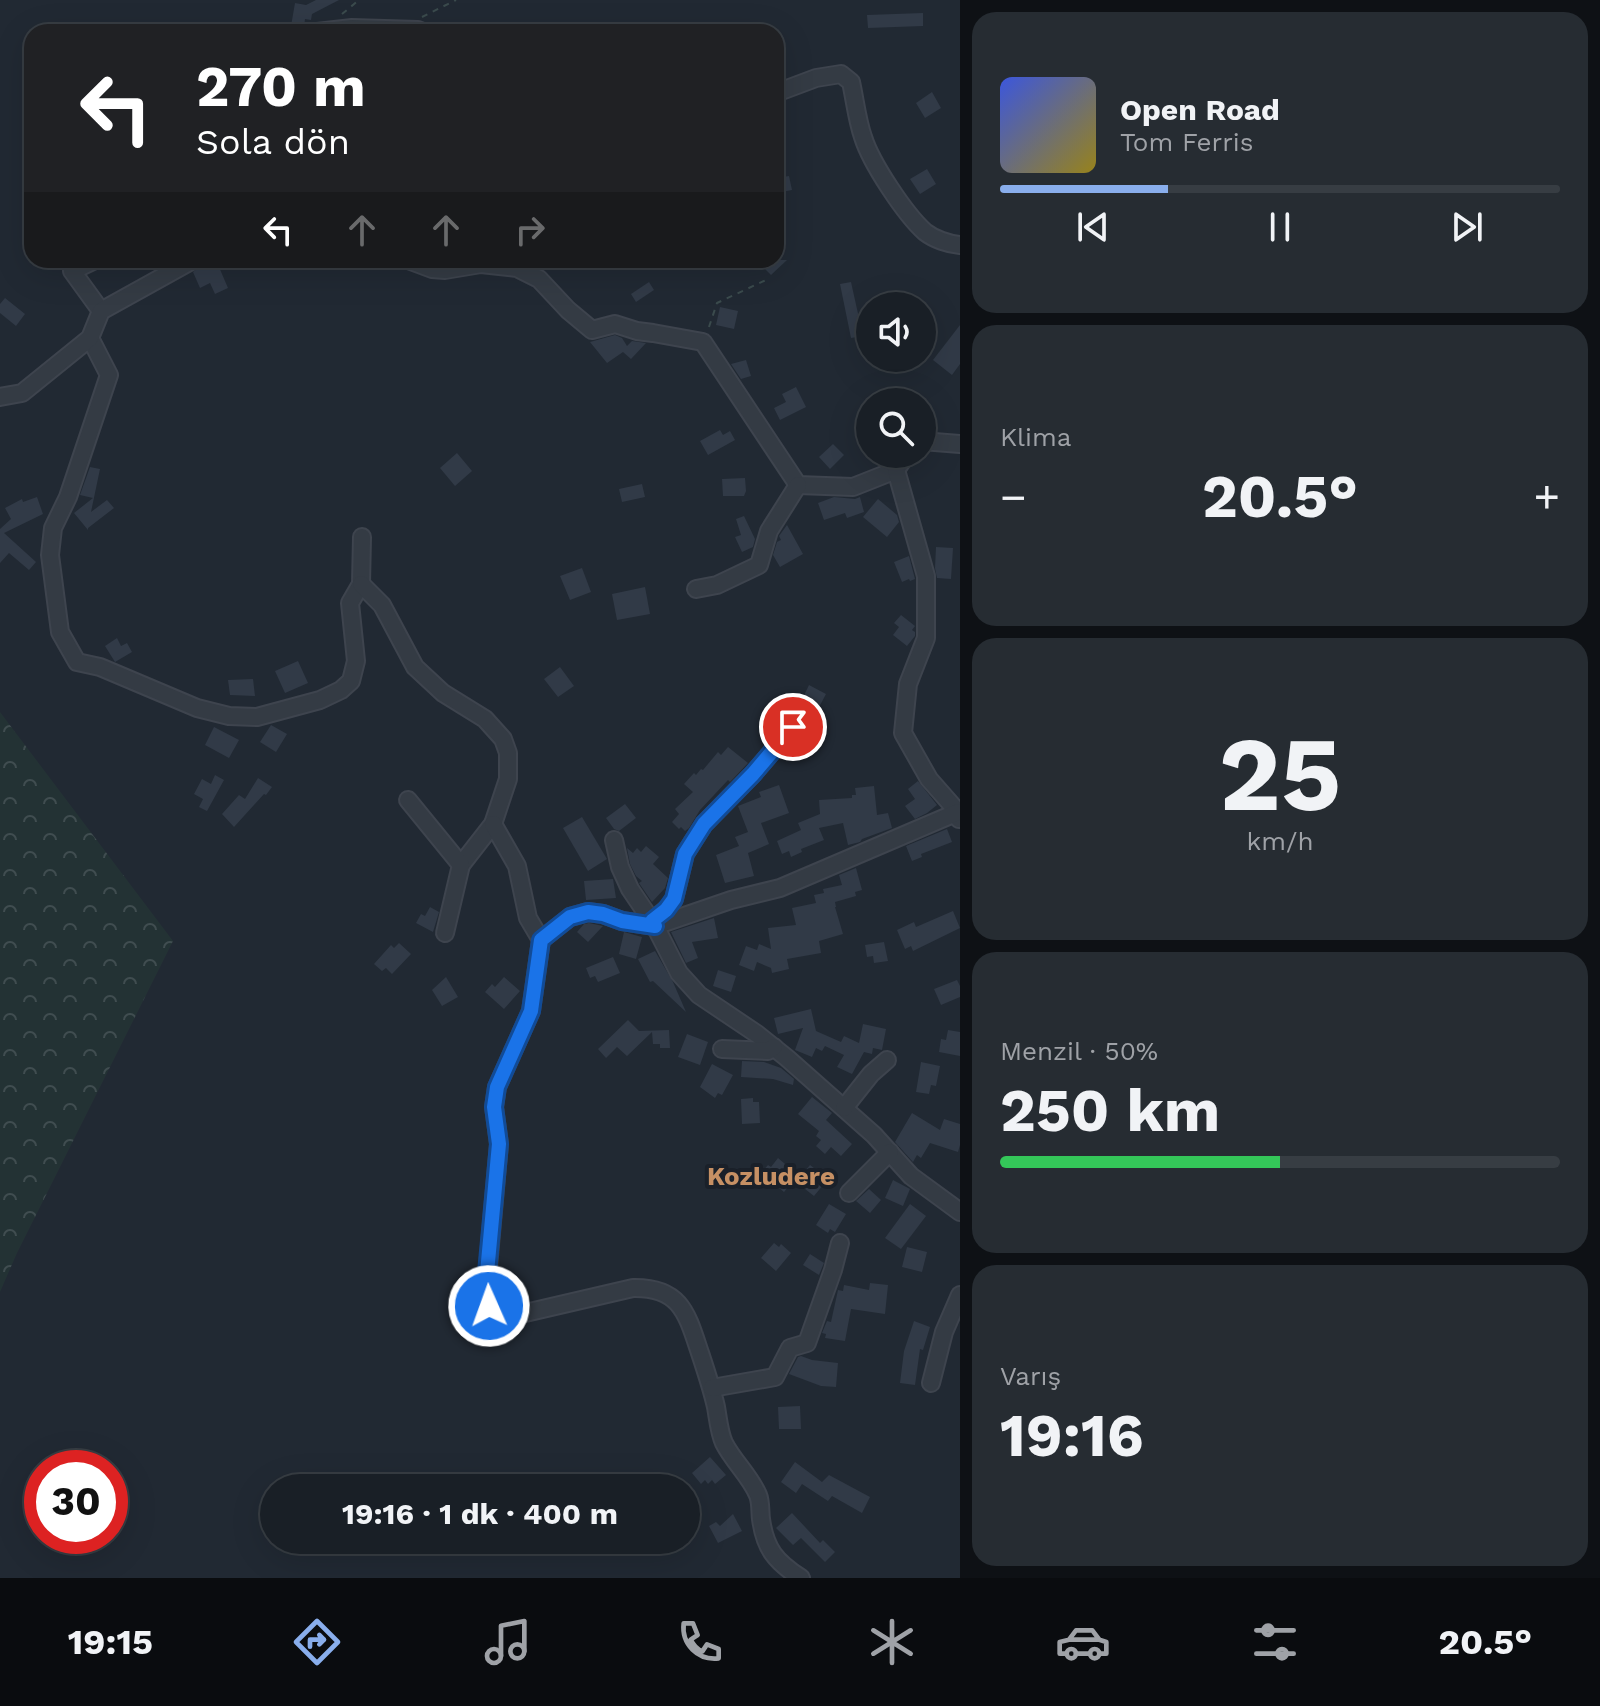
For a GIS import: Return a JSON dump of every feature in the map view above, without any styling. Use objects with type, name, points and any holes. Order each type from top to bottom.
[{"type":"street","points":[[784,90],[816,78],[841,74],[851,82],[864,139],[884,178],[927,234],[960,245]]},
{"type":"street","points":[[78,268],[72,271],[101,311]]},
{"type":"street","points":[[0,397],[22,393],[90,338],[101,311],[179,268]]},
{"type":"street","points":[[429,268],[457,268]]},
{"type":"street","points":[[517,268],[539,279],[592,330],[615,324],[704,344],[798,485]]},
{"type":"street","points":[[90,338],[109,375],[68,497],[53,528],[50,555],[60,632],[77,662],[100,667],[197,708],[229,716],[257,717],[320,700],[341,690],[351,681],[356,661],[350,603],[361,584],[362,537]]},
{"type":"street","points":[[936,442],[960,444]]},
{"type":"street","points":[[541,940],[570,917],[588,912],[622,921],[653,924],[780,888],[959,817],[929,779],[903,733],[908,684],[926,638],[926,576],[896,470],[853,487],[798,485]]},
{"type":"street","points":[[696,589],[717,585],[759,565],[769,531],[798,485]]},
{"type":"street","points":[[361,584],[382,605],[415,667],[443,693],[485,719],[503,739],[508,753],[508,779],[493,824],[461,865],[445,933]]},
{"type":"street","points":[[653,924],[674,899],[685,854],[704,824],[793,727]]},
{"type":"street","points":[[408,800],[461,865]]},
{"type":"street","points":[[493,824],[517,866],[528,918],[541,940],[531,1011],[497,1087],[494,1107],[499,1144],[485,1301],[494,1312],[508,1317],[633,1288],[663,1292],[673,1299],[689,1318],[712,1388],[723,1441],[759,1496],[767,1544],[785,1568],[801,1578]]},
{"type":"street","points":[[614,840],[620,867],[630,889],[679,973],[699,995],[774,1047],[844,1108],[911,1176],[960,1212]]},
{"type":"street","points":[[722,1049],[768,1051],[774,1047]]},
{"type":"street","points":[[844,1108],[871,1074],[887,1060]]},
{"type":"street","points":[[849,1193],[890,1152]]},
{"type":"street","points":[[712,1388],[775,1377],[790,1348],[807,1343],[840,1243]]},
{"type":"street","points":[[931,1383],[944,1332],[960,1295]]},
{"type":"path","points":[[422,24],[456,0]]},
{"type":"path","points":[[704,344],[717,303],[766,280]]},
{"type":"green space","points":[[0,712],[173,941],[0,1292]]},
{"type":"building","points":[[316,0],[339,0],[312,14],[311,20],[305,19],[304,24],[291,24],[295,3],[306,5]]},
{"type":"building","points":[[923,13],[923,26],[868,28],[867,15]]},
{"type":"building","points":[[932,92],[941,108],[925,118],[916,103]]},
{"type":"building","points":[[927,169],[936,184],[920,194],[910,179]]},
{"type":"building","points":[[789,176],[792,190],[784,192],[784,177]]},
{"type":"building","points":[[198,268],[219,268],[228,288],[215,294],[210,283],[200,288],[193,272]]},
{"type":"building","points":[[764,268],[778,268],[771,275]]},
{"type":"building","points":[[649,282],[654,290],[636,302],[631,294]]},
{"type":"building","points":[[851,282],[856,304],[856,337],[851,338],[840,284]]},
{"type":"building","points":[[5,298],[25,314],[16,326],[0,313],[0,304]]},
{"type":"building","points":[[720,307],[738,311],[734,329],[716,325]]},
{"type":"building","points":[[960,325],[960,364],[952,375],[936,362],[936,356]]},
{"type":"building","points":[[615,335],[622,338],[627,346],[632,341],[646,343],[631,359],[623,352],[607,363],[590,342]]},
{"type":"building","points":[[746,360],[751,376],[741,379],[731,364]]},
{"type":"building","points":[[796,387],[806,407],[780,420],[774,408],[786,402],[782,394]]},
{"type":"building","points":[[720,430],[723,435],[730,431],[735,440],[708,455],[700,441]]},
{"type":"building","points":[[833,444],[844,455],[830,469],[819,457]]},
{"type":"building","points":[[457,453],[472,471],[455,486],[440,468]]},
{"type":"building","points":[[90,467],[100,469],[91,512],[107,500],[114,508],[88,530],[74,513],[93,498],[80,495]]},
{"type":"building","points":[[745,478],[744,496],[723,496],[722,479]]},
{"type":"building","points":[[642,484],[645,497],[622,502],[619,489]]},
{"type":"building","points":[[37,497],[43,514],[4,533],[36,562],[29,570],[9,553],[0,563],[0,529],[11,519],[5,508],[22,499],[23,502]]},
{"type":"building","points":[[834,497],[860,497],[864,512],[847,518],[845,513],[824,520],[818,503]]},
{"type":"building","points":[[878,499],[897,515],[899,522],[887,537],[863,517]]},
{"type":"building","points":[[744,516],[755,539],[753,547],[742,552],[735,537],[741,535],[736,519]]},
{"type":"building","points":[[787,525],[803,554],[780,567],[773,555],[777,542],[781,540],[779,536]]},
{"type":"building","points":[[936,547],[953,548],[951,579],[937,578]]},
{"type":"building","points":[[909,556],[915,579],[902,582],[894,562]]},
{"type":"building","points":[[582,568],[591,592],[570,600],[560,576]]},
{"type":"building","points":[[645,587],[650,614],[617,620],[612,594]]},
{"type":"building","points":[[901,615],[915,626],[912,630],[915,636],[907,646],[893,635],[899,627],[894,623]]},
{"type":"building","points":[[117,638],[121,646],[127,643],[132,652],[115,662],[105,646]]},
{"type":"building","points":[[298,661],[308,683],[285,693],[275,671]]},
{"type":"building","points":[[560,667],[574,686],[558,697],[544,679]]},
{"type":"building","points":[[253,679],[255,696],[230,695],[228,680]]},
{"type":"building","points":[[809,685],[826,694],[816,713],[808,709],[805,716],[796,712]]},
{"type":"building","points":[[271,725],[287,734],[276,752],[260,742]]},
{"type":"building","points":[[214,727],[239,740],[229,758],[205,745]]},
{"type":"building","points":[[728,747],[748,763],[700,810],[689,828],[685,831],[681,827],[679,829],[672,822],[679,814],[675,809],[693,792],[684,784],[694,773],[696,775],[703,770],[718,752],[721,755]]},
{"type":"building","points":[[215,775],[224,780],[207,811],[199,807],[203,799],[194,794],[202,779],[211,784]]},
{"type":"building","points":[[258,778],[272,787],[234,827],[222,814],[239,795],[245,799]]},
{"type":"building","points":[[918,781],[937,805],[915,819],[905,806],[915,799],[908,789]]},
{"type":"building","points":[[779,785],[789,813],[761,823],[769,844],[748,853],[754,876],[725,883],[716,855],[739,846],[735,837],[748,832],[738,806],[761,797],[759,792]]},
{"type":"building","points":[[874,786],[877,815],[888,813],[892,828],[848,845],[843,823],[819,828],[824,840],[801,849],[802,852],[791,857],[789,851],[782,854],[777,841],[801,830],[798,823],[820,814],[819,800],[852,798],[856,795],[855,788]]},
{"type":"building","points":[[625,804],[636,818],[619,831],[606,818]]},
{"type":"building","points":[[582,817],[607,859],[588,871],[563,828]]},
{"type":"building","points":[[947,829],[952,842],[921,854],[922,857],[912,861],[906,846]]},
{"type":"building","points":[[646,846],[659,857],[653,864],[668,878],[665,888],[652,902],[630,864],[627,848],[633,853],[637,848],[641,852]]},
{"type":"building","points":[[856,868],[862,890],[855,892],[856,896],[835,902],[843,934],[819,941],[821,953],[787,959],[789,969],[772,973],[771,968],[757,962],[754,971],[739,965],[746,946],[757,950],[759,944],[771,949],[768,928],[796,925],[792,908],[816,903],[814,895],[824,893],[823,889],[842,885],[839,875]]},
{"type":"building","points":[[613,879],[616,898],[586,900],[584,881]]},
{"type":"building","points":[[430,907],[439,912],[433,932],[416,923]]},
{"type":"building","points":[[953,911],[960,928],[913,951],[911,946],[905,949],[897,930],[914,922],[916,927]]},
{"type":"building","points":[[714,918],[718,938],[692,942],[698,958],[686,963],[671,932]]},
{"type":"building","points":[[589,923],[603,926],[588,942],[577,932]]},
{"type":"building","points":[[624,932],[642,937],[636,959],[619,954]]},
{"type":"building","points":[[884,942],[888,961],[874,963],[873,956],[867,957],[865,945]]},
{"type":"building","points":[[399,943],[411,954],[392,974],[386,968],[382,971],[374,964],[391,945],[394,948]]},
{"type":"building","points":[[655,951],[686,1012],[653,981],[650,982],[638,959]]},
{"type":"building","points":[[613,957],[620,973],[598,982],[595,976],[590,978],[586,968]]},
{"type":"building","points":[[718,970],[736,976],[731,992],[713,986]]},
{"type":"building","points":[[446,977],[458,997],[442,1006],[432,990]]},
{"type":"building","points":[[504,977],[520,991],[504,1009],[485,992]]},
{"type":"building","points":[[957,980],[960,997],[941,1005],[934,989]]},
{"type":"building","points":[[811,1009],[816,1031],[841,1042],[844,1036],[859,1043],[863,1024],[886,1029],[882,1050],[873,1048],[872,1054],[864,1052],[852,1074],[837,1067],[844,1055],[825,1046],[822,1051],[816,1048],[812,1057],[795,1050],[803,1028],[778,1034],[774,1018]]},
{"type":"building","points":[[628,1020],[639,1031],[669,1030],[670,1048],[653,1044],[652,1032],[627,1056],[617,1047],[606,1058],[598,1049]]},
{"type":"building","points":[[948,1030],[960,1032],[960,1056],[939,1052],[941,1039],[946,1040]]},
{"type":"building","points":[[687,1034],[708,1042],[700,1065],[678,1057]]},
{"type":"building","points":[[742,1061],[764,1062],[781,1068],[794,1079],[793,1085],[773,1079],[741,1077]]},
{"type":"building","points":[[921,1062],[940,1066],[936,1086],[931,1085],[929,1094],[916,1092]]},
{"type":"building","points":[[712,1064],[733,1075],[722,1095],[718,1093],[715,1098],[700,1087]]},
{"type":"building","points":[[812,1097],[832,1113],[826,1120],[852,1144],[841,1156],[831,1147],[825,1154],[816,1146],[821,1140],[816,1136],[819,1131],[798,1114]]},
{"type":"building","points":[[753,1098],[753,1102],[759,1102],[760,1123],[742,1124],[741,1099]]},
{"type":"building","points":[[912,1113],[940,1130],[944,1119],[960,1124],[958,1152],[930,1143],[921,1158],[917,1155],[913,1162],[895,1142]]},
{"type":"building","points":[[778,1158],[798,1175],[784,1192],[761,1173]]},
{"type":"building","points":[[810,1165],[828,1179],[814,1196],[796,1182]]},
{"type":"building","points":[[893,1180],[910,1189],[903,1206],[885,1198]]},
{"type":"building","points":[[869,1189],[881,1200],[870,1213],[856,1201]]},
{"type":"building","points":[[829,1204],[846,1214],[835,1232],[830,1229],[828,1233],[816,1225]]},
{"type":"building","points":[[910,1204],[926,1216],[901,1249],[885,1238]]},
{"type":"building","points":[[774,1243],[779,1247],[781,1244],[791,1253],[776,1271],[761,1258]]},
{"type":"building","points":[[907,1247],[927,1252],[922,1272],[902,1267]]},
{"type":"building","points":[[810,1254],[824,1263],[819,1275],[803,1265]]},
{"type":"building","points":[[870,1283],[888,1285],[885,1314],[851,1309],[845,1341],[825,1338],[826,1334],[822,1333],[827,1321],[831,1322],[838,1290],[843,1291],[844,1285],[869,1290]]},
{"type":"building","points":[[914,1321],[930,1327],[923,1350],[920,1349],[915,1385],[900,1383],[904,1351]]},
{"type":"building","points":[[801,1356],[838,1363],[836,1387],[821,1386],[789,1374]]},
{"type":"building","points":[[800,1406],[801,1429],[779,1429],[778,1407]]},
{"type":"building","points":[[710,1457],[726,1475],[715,1484],[712,1480],[708,1484],[705,1480],[701,1484],[700,1474],[692,1473]]},
{"type":"building","points":[[795,1462],[822,1482],[829,1475],[870,1497],[862,1513],[832,1496],[828,1501],[802,1484],[796,1493],[781,1482]]},
{"type":"building","points":[[792,1513],[820,1543],[823,1540],[835,1552],[825,1562],[801,1538],[793,1545],[776,1528]]},
{"type":"building","points":[[733,1514],[742,1531],[718,1543],[709,1526],[716,1522],[720,1526]]},
{"type":"district","name":"Kozludere","points":[[771,1176]]},
{"type":"route","points":[[489,1306],[485,1294],[499,1144],[494,1107],[497,1087],[531,1011],[541,940],[570,917],[588,912],[655,926],[652,921],[674,899],[685,854],[704,824],[793,727]]}]
